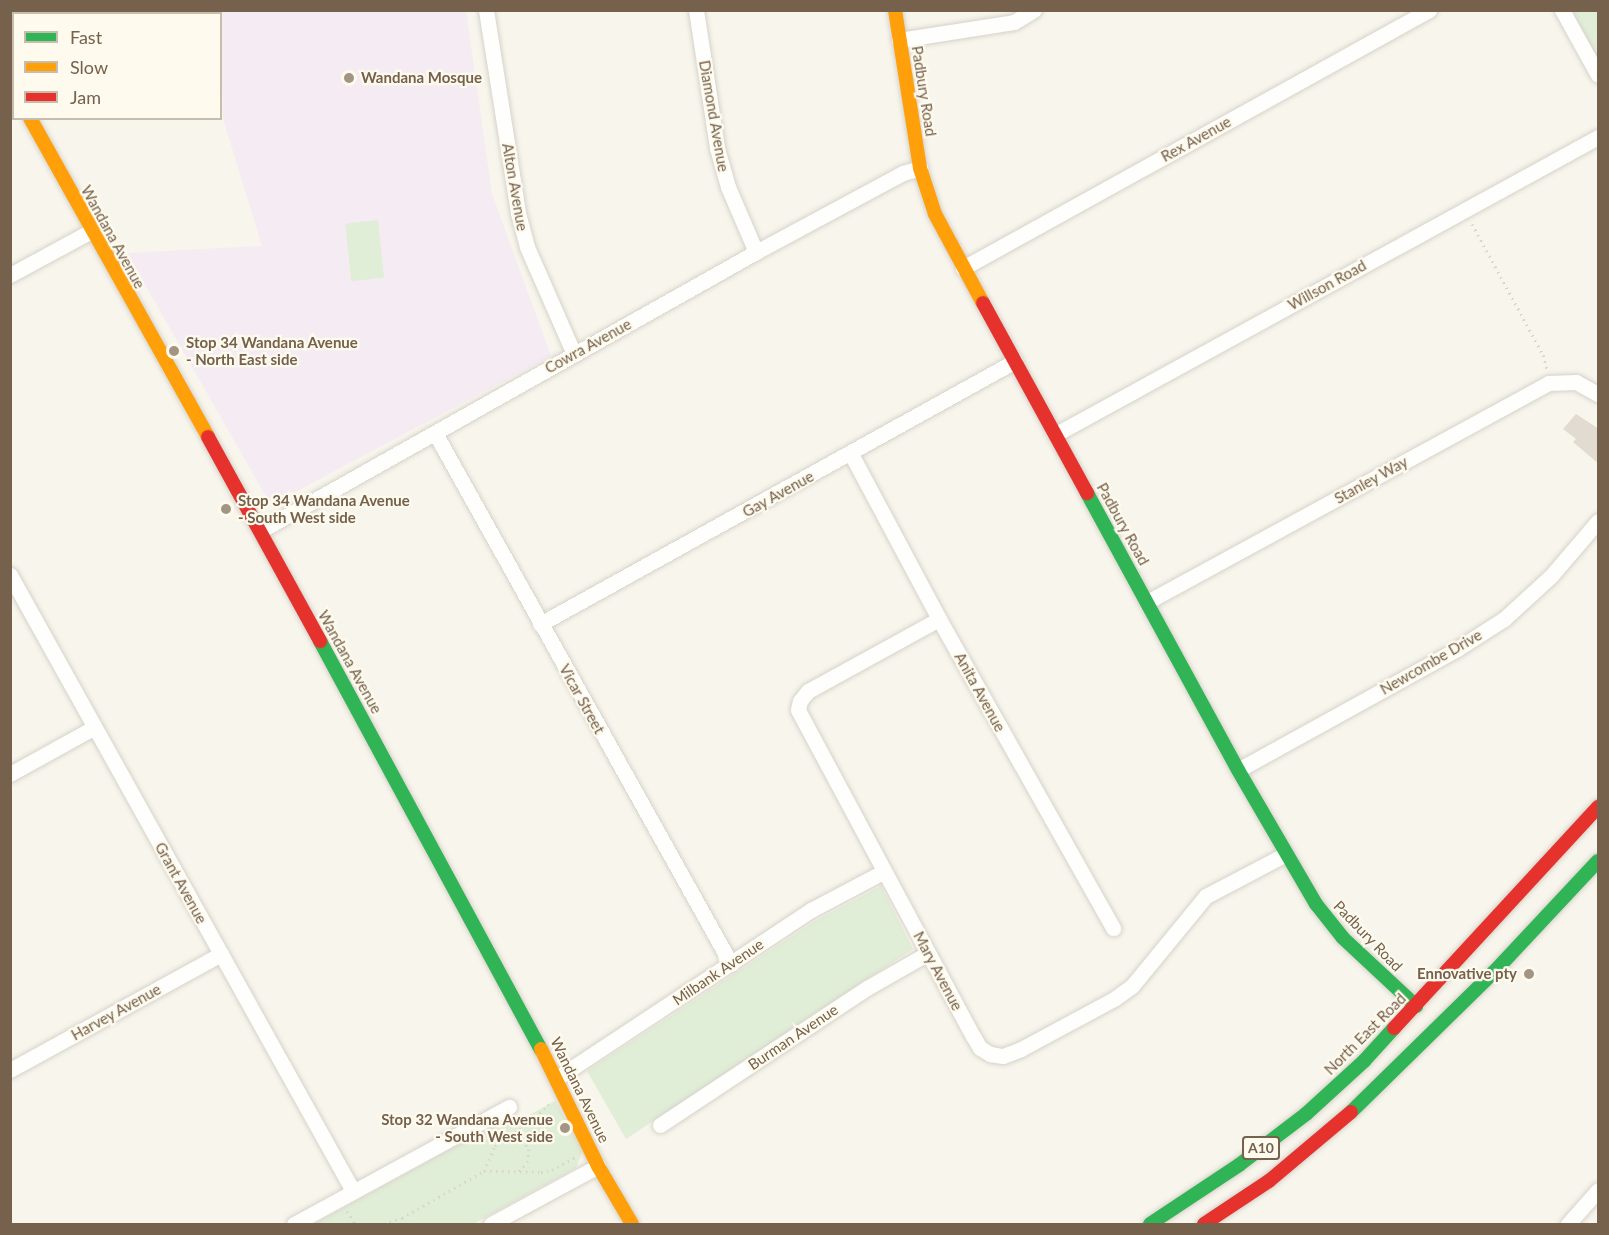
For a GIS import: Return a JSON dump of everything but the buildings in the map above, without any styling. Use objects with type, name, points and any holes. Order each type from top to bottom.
[{"type":"main road","name":"Padbury Road","points":[[895,10],[920,168],[929,201],[963,268],[1056,434],[1238,770],[1327,921],[1416,1006]]},
{"type":"main road","name":"Wandana Avenue","points":[[31,120],[260,531],[557,1078],[598,1167],[632,1224]]},
{"type":"main road","name":"North East Road","points":[[1150,1224],[1239,1165],[1306,1114],[1364,1061],[1599,807]]},
{"type":"main road","name":"A10","points":[[1204,1224],[1269,1181],[1311,1148],[1494,972],[1599,861]]},
{"type":"main road","points":[[1415,1050],[1418,1026],[1416,1006],[1440,1003],[1494,972]]},
{"type":"street","name":"Alton Avenue","points":[[486,10],[524,236],[539,279],[574,354]]},
{"type":"street","name":"Diamond Avenue","points":[[696,10],[717,148],[728,187],[756,252]]},
{"type":"street","points":[[900,40],[1014,22],[1034,10]]},
{"type":"street","name":"Rex Avenue","points":[[963,268],[1429,10]]},
{"type":"street","points":[[1563,10],[1599,75]]},
{"type":"street","name":"Willson Road","points":[[1056,434],[1599,137]]},
{"type":"street","name":"Cowra Avenue","points":[[260,531],[756,252],[903,173],[920,168]]},
{"type":"street","points":[[10,275],[91,231]]},
{"type":"street","name":"Gay Avenue","points":[[540,624],[851,454],[1015,361]]},
{"type":"street","name":"Stanley Way","points":[[1147,602],[1548,383],[1576,382],[1599,394]]},
{"type":"street","name":"Vicar Street","points":[[435,433],[731,964]]},
{"type":"street","name":"Anita Avenue","points":[[851,454],[939,619],[1113,928]]},
{"type":"street","name":"Newcombe Drive","points":[[1238,770],[1457,649],[1504,619],[1551,576],[1599,521]]},
{"type":"street","name":"Grant Avenue","points":[[10,574],[93,728],[353,1191]]},
{"type":"street","name":"Mary Avenue","points":[[939,619],[808,691],[800,701],[798,710],[883,872],[980,1048],[990,1054],[1003,1056],[1113,999],[1132,986],[1206,896],[1286,854]]},
{"type":"street","points":[[10,774],[93,728]]},
{"type":"street","name":"Milbank Avenue","points":[[557,1078],[811,910],[883,872]]},
{"type":"street","name":"Burman Avenue","points":[[660,1125],[867,988],[928,953]]},
{"type":"street","name":"Harvey Avenue","points":[[10,1070],[221,954]]},
{"type":"street","points":[[294,1224],[509,1107]]},
{"type":"street","points":[[491,1224],[598,1167]]},
{"type":"street","points":[[1568,1224],[1599,1190]]},
{"type":"path","points":[[1469,219],[1543,355],[1547,369]]},
{"type":"path","points":[[484,1170],[495,1146],[549,1104]]},
{"type":"path","points":[[508,1137],[522,1140],[529,1149],[528,1161],[518,1172]]},
{"type":"path","points":[[370,1224],[383,1224],[402,1218],[484,1170],[518,1172],[552,1170],[577,1156]]},
{"type":"path","points":[[346,1209],[355,1224]]},
{"type":"shaded area","points":[[466,11],[492,194],[551,356],[271,505],[127,253],[262,246],[223,119],[222,12],[215,12]]},
{"type":"green space","points":[[1563,11],[1598,11],[1598,74]]},
{"type":"green space","points":[[378,220],[384,278],[351,281],[345,223]]},
{"type":"green space","points":[[881,886],[913,949],[626,1139],[587,1071],[815,921]]},
{"type":"green space","points":[[555,1101],[583,1150],[576,1168],[473,1224],[314,1224],[493,1126],[512,1124]]},
{"type":"traffic: fast","points":[[1087,493],[1238,770],[1316,904],[1343,938],[1416,1006]]},
{"type":"traffic: fast","points":[[320,641],[541,1049]]},
{"type":"traffic: fast","points":[[1351,1112],[1494,972],[1598,861]]},
{"type":"traffic: fast","points":[[1150,1224],[1239,1165],[1306,1114],[1364,1061],[1394,1028]]},
{"type":"traffic: slow","points":[[895,10],[920,168],[935,214],[983,303]]},
{"type":"traffic: slow","points":[[31,120],[208,437]]},
{"type":"traffic: slow","points":[[541,1049],[598,1166],[632,1224]]},
{"type":"traffic: jam","points":[[983,303],[1087,493]]},
{"type":"traffic: jam","points":[[208,437],[320,641]]},
{"type":"traffic: jam","points":[[1394,1028],[1598,807]]},
{"type":"traffic: jam","points":[[1204,1224],[1269,1181],[1351,1112]]},
{"type":"place","name":"Wandana Mosque","points":[[349,78]]},
{"type":"place","name":"Stop 34 Wandana Avenue - North East side","points":[[174,351]]},
{"type":"place","name":"Stop 34 Wandana Avenue - South West side","points":[[226,509]]},
{"type":"place","name":"Ennovative pty","points":[[1529,974]]},
{"type":"place","name":"Stop 32 Wandana Avenue - South West side","points":[[565,1128]]}]
